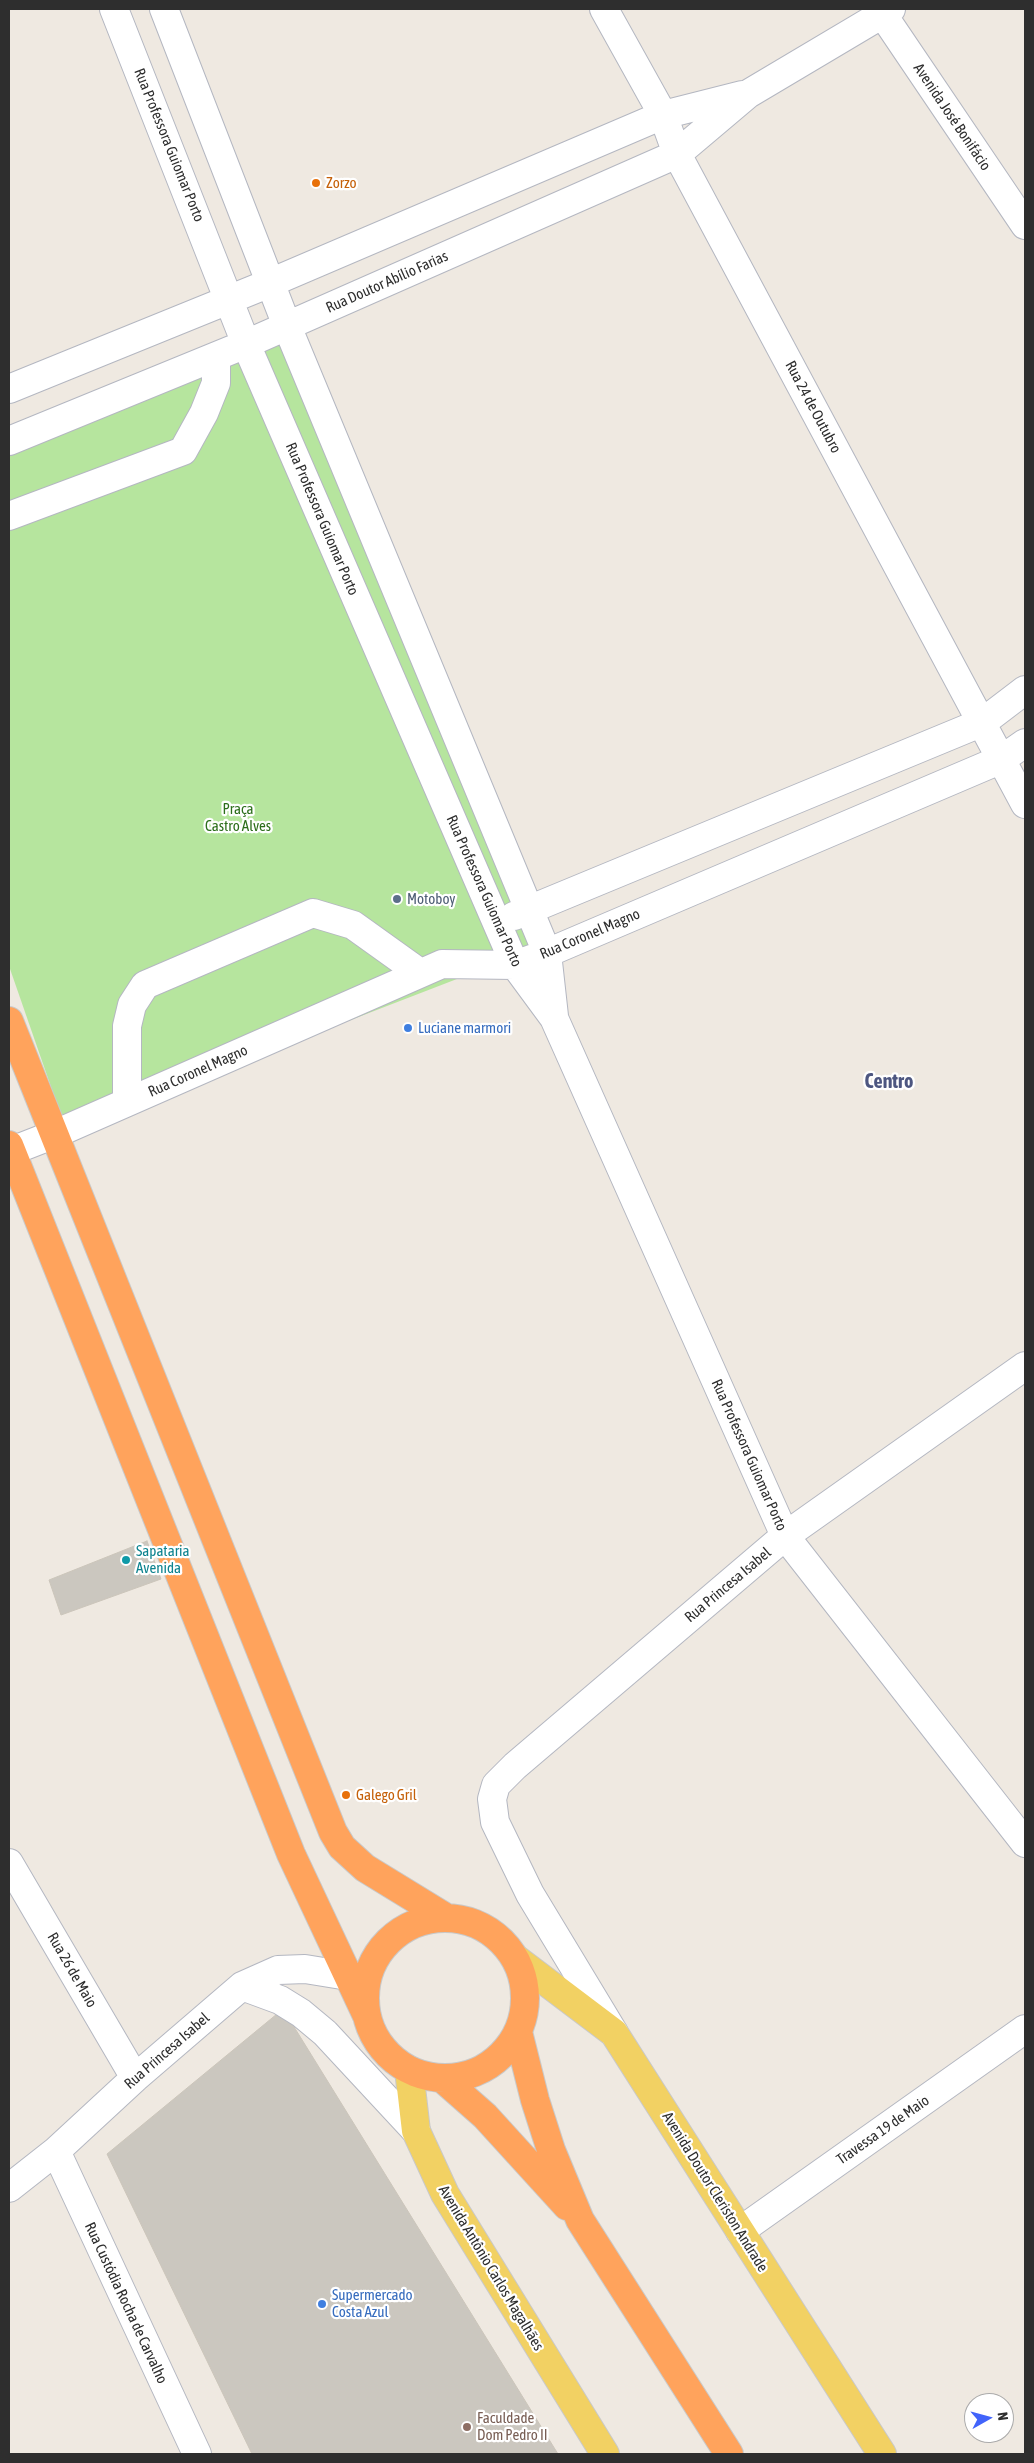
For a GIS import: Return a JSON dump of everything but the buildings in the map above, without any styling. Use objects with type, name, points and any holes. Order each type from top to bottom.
[{"type":"highway","points":[[9,1021],[333,1832],[342,1847],[353,1858],[444,1916],[466,1920],[486,1928],[503,1942],[516,1959],[524,1983],[525,2008],[518,2032],[504,2053],[484,2068],[461,2077],[443,2079],[409,2070],[394,2061],[373,2033],[367,2016],[291,1854],[10,1149]]},
{"type":"highway","points":[[367,2016],[365,1991],[370,1968],[382,1947],[400,1931],[421,1921],[444,1916]]},
{"type":"highway","points":[[518,2032],[535,2100],[551,2150],[580,2220]]},
{"type":"highway","points":[[443,2079],[485,2116],[580,2220],[729,2454]]},
{"type":"main road","name":"Avenida Doutor Cleriston Andrade","points":[[516,1959],[614,2033],[882,2454]]},
{"type":"main road","name":"Avenida Antônio Carlos Magalhães","points":[[409,2070],[416,2131],[445,2194],[605,2454]]},
{"type":"street","name":"Rua Professora Guiomar Porto","points":[[114,9],[230,298],[246,344],[515,965],[554,1018],[785,1536],[1025,1843]]},
{"type":"street","name":"Rua Professora Guiomar Porto","points":[[164,9],[287,326],[530,909],[547,953],[554,1018]]},
{"type":"street","name":"Rua 24 de Outubro","points":[[604,9],[663,115],[677,154],[1025,804]]},
{"type":"street","name":"Rua Doutor Abílio Farias","points":[[9,441],[216,357],[677,154],[748,94],[884,11]]},
{"type":"street","name":"Avenida José Bonifácio","points":[[884,11],[1025,225]]},
{"type":"street","name":"Rua Doutor Abílio Farias","points":[[9,390],[270,283],[663,115],[748,94]]},
{"type":"street","points":[[9,516],[183,451],[204,413],[216,383],[216,357]]},
{"type":"street","points":[[497,923],[982,722],[1025,690]]},
{"type":"street","name":"Rua Coronel Magno","points":[[10,1149],[55,1134],[442,964],[515,965],[547,953],[1002,760],[1025,743]]},
{"type":"street","points":[[126,1102],[127,1026],[132,1005],[145,985],[313,913],[353,925],[420,973]]},
{"type":"street","name":"Rua Princesa Isabel","points":[[614,2033],[530,1894],[494,1822],[492,1798],[496,1785],[514,1766],[785,1536],[1025,1366]]},
{"type":"street","name":"Rua 26 de Maio","points":[[9,1863],[135,2078]]},
{"type":"street","name":"Rua Princesa Isabel","points":[[9,2188],[56,2151],[135,2078],[242,1986],[278,1970],[305,1969],[348,1976]]},
{"type":"street","points":[[242,1986],[280,2000],[301,2013],[325,2033],[416,2131]]},
{"type":"street","name":"Travessa 19 de Maio","points":[[740,2232],[1025,2029]]},
{"type":"street","name":"Rua Custódia Rocha de Carvalho","points":[[56,2151],[197,2454]]},
{"type":"green space","name":"Praça Castro Alves","points":[[292,312],[532,950],[66,1130],[9,966],[9,438]]},
{"type":"place","name":"Zorzo","points":[[316,183]]},
{"type":"place","name":"Motoboy","points":[[397,899]]},
{"type":"place","name":"Luciane marmori","points":[[408,1028]]},
{"type":"place","name":"Sapataria Avenida","points":[[126,1560]]},
{"type":"place","name":"Galego Gril","points":[[346,1795]]},
{"type":"place","name":"Supermercado Costa Azul","points":[[322,2304]]},
{"type":"place","name":"Faculdade Dom Pedro II","points":[[467,2427]]},
{"type":"district","name":"Centro","points":[[889,1082]]}]
